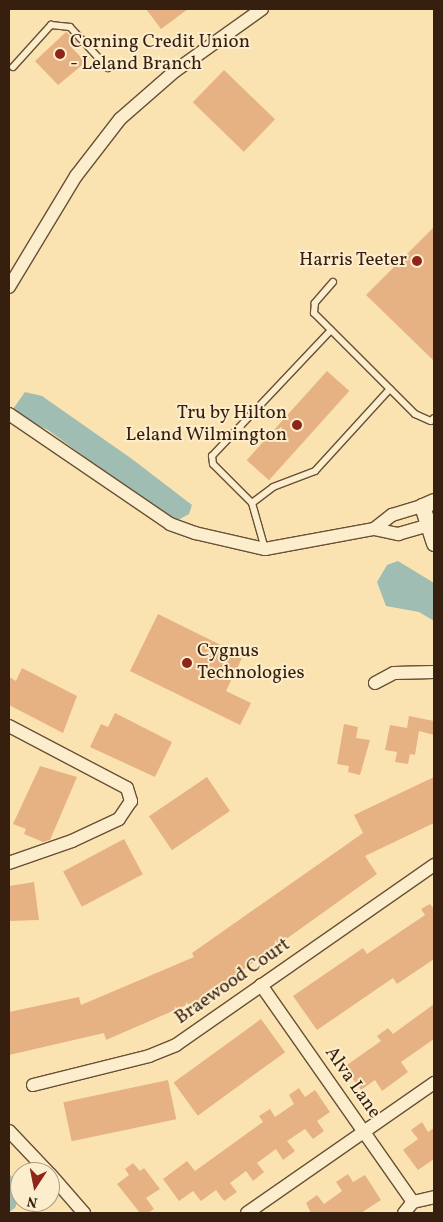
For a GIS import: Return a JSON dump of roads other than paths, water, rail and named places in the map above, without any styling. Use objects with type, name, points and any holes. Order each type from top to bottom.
[{"type":"street","points":[[9,287],[76,176],[120,119],[175,71],[262,9]]},
{"type":"street","points":[[9,414],[170,524],[265,549],[374,529],[398,534],[430,525]]},
{"type":"street","points":[[374,529],[392,515],[428,504],[434,543]]},
{"type":"street","points":[[375,683],[394,673],[434,672]]},
{"type":"street","points":[[9,726],[127,788],[130,801],[119,819],[72,841],[9,863]]},
{"type":"street","name":"Braewood Court","points":[[33,1085],[163,1051],[262,985],[434,865]]},
{"type":"street","name":"Alva Lane","points":[[262,985],[413,1202]]},
{"type":"street","points":[[247,1213],[434,1083]]},
{"type":"street","points":[[9,1131],[39,1162]]},
{"type":"street","points":[[60,1186],[84,1213]]},
{"type":"street","points":[[404,1213],[413,1202],[434,1198]]},
{"type":"lane","points":[[13,67],[51,25],[70,27],[108,68]]},
{"type":"lane","points":[[333,282],[315,303],[314,313],[415,414],[431,421],[434,418]]},
{"type":"lane","points":[[265,549],[252,503],[213,464],[212,456],[331,330]]},
{"type":"lane","points":[[252,503],[273,487],[315,470],[390,389]]},
{"type":"water","points":[[25,392],[42,396],[132,459],[192,505],[189,514],[180,519],[169,519],[48,430],[18,416],[13,409]]},
{"type":"water","points":[[398,561],[434,583],[434,621],[419,612],[386,606],[377,582],[387,565]]},
{"type":"water","points":[[9,1174],[10,1211],[9,1212]]},
{"type":"place","name":"Corning Credit Union - Leland Branch","points":[[60,54]]},
{"type":"place","name":"Harris Teeter","points":[[417,261]]},
{"type":"place","name":"Tru by Hilton Leland Wilmington","points":[[297,425]]},
{"type":"place","name":"Cygnus Technologies","points":[[187,663]]}]
